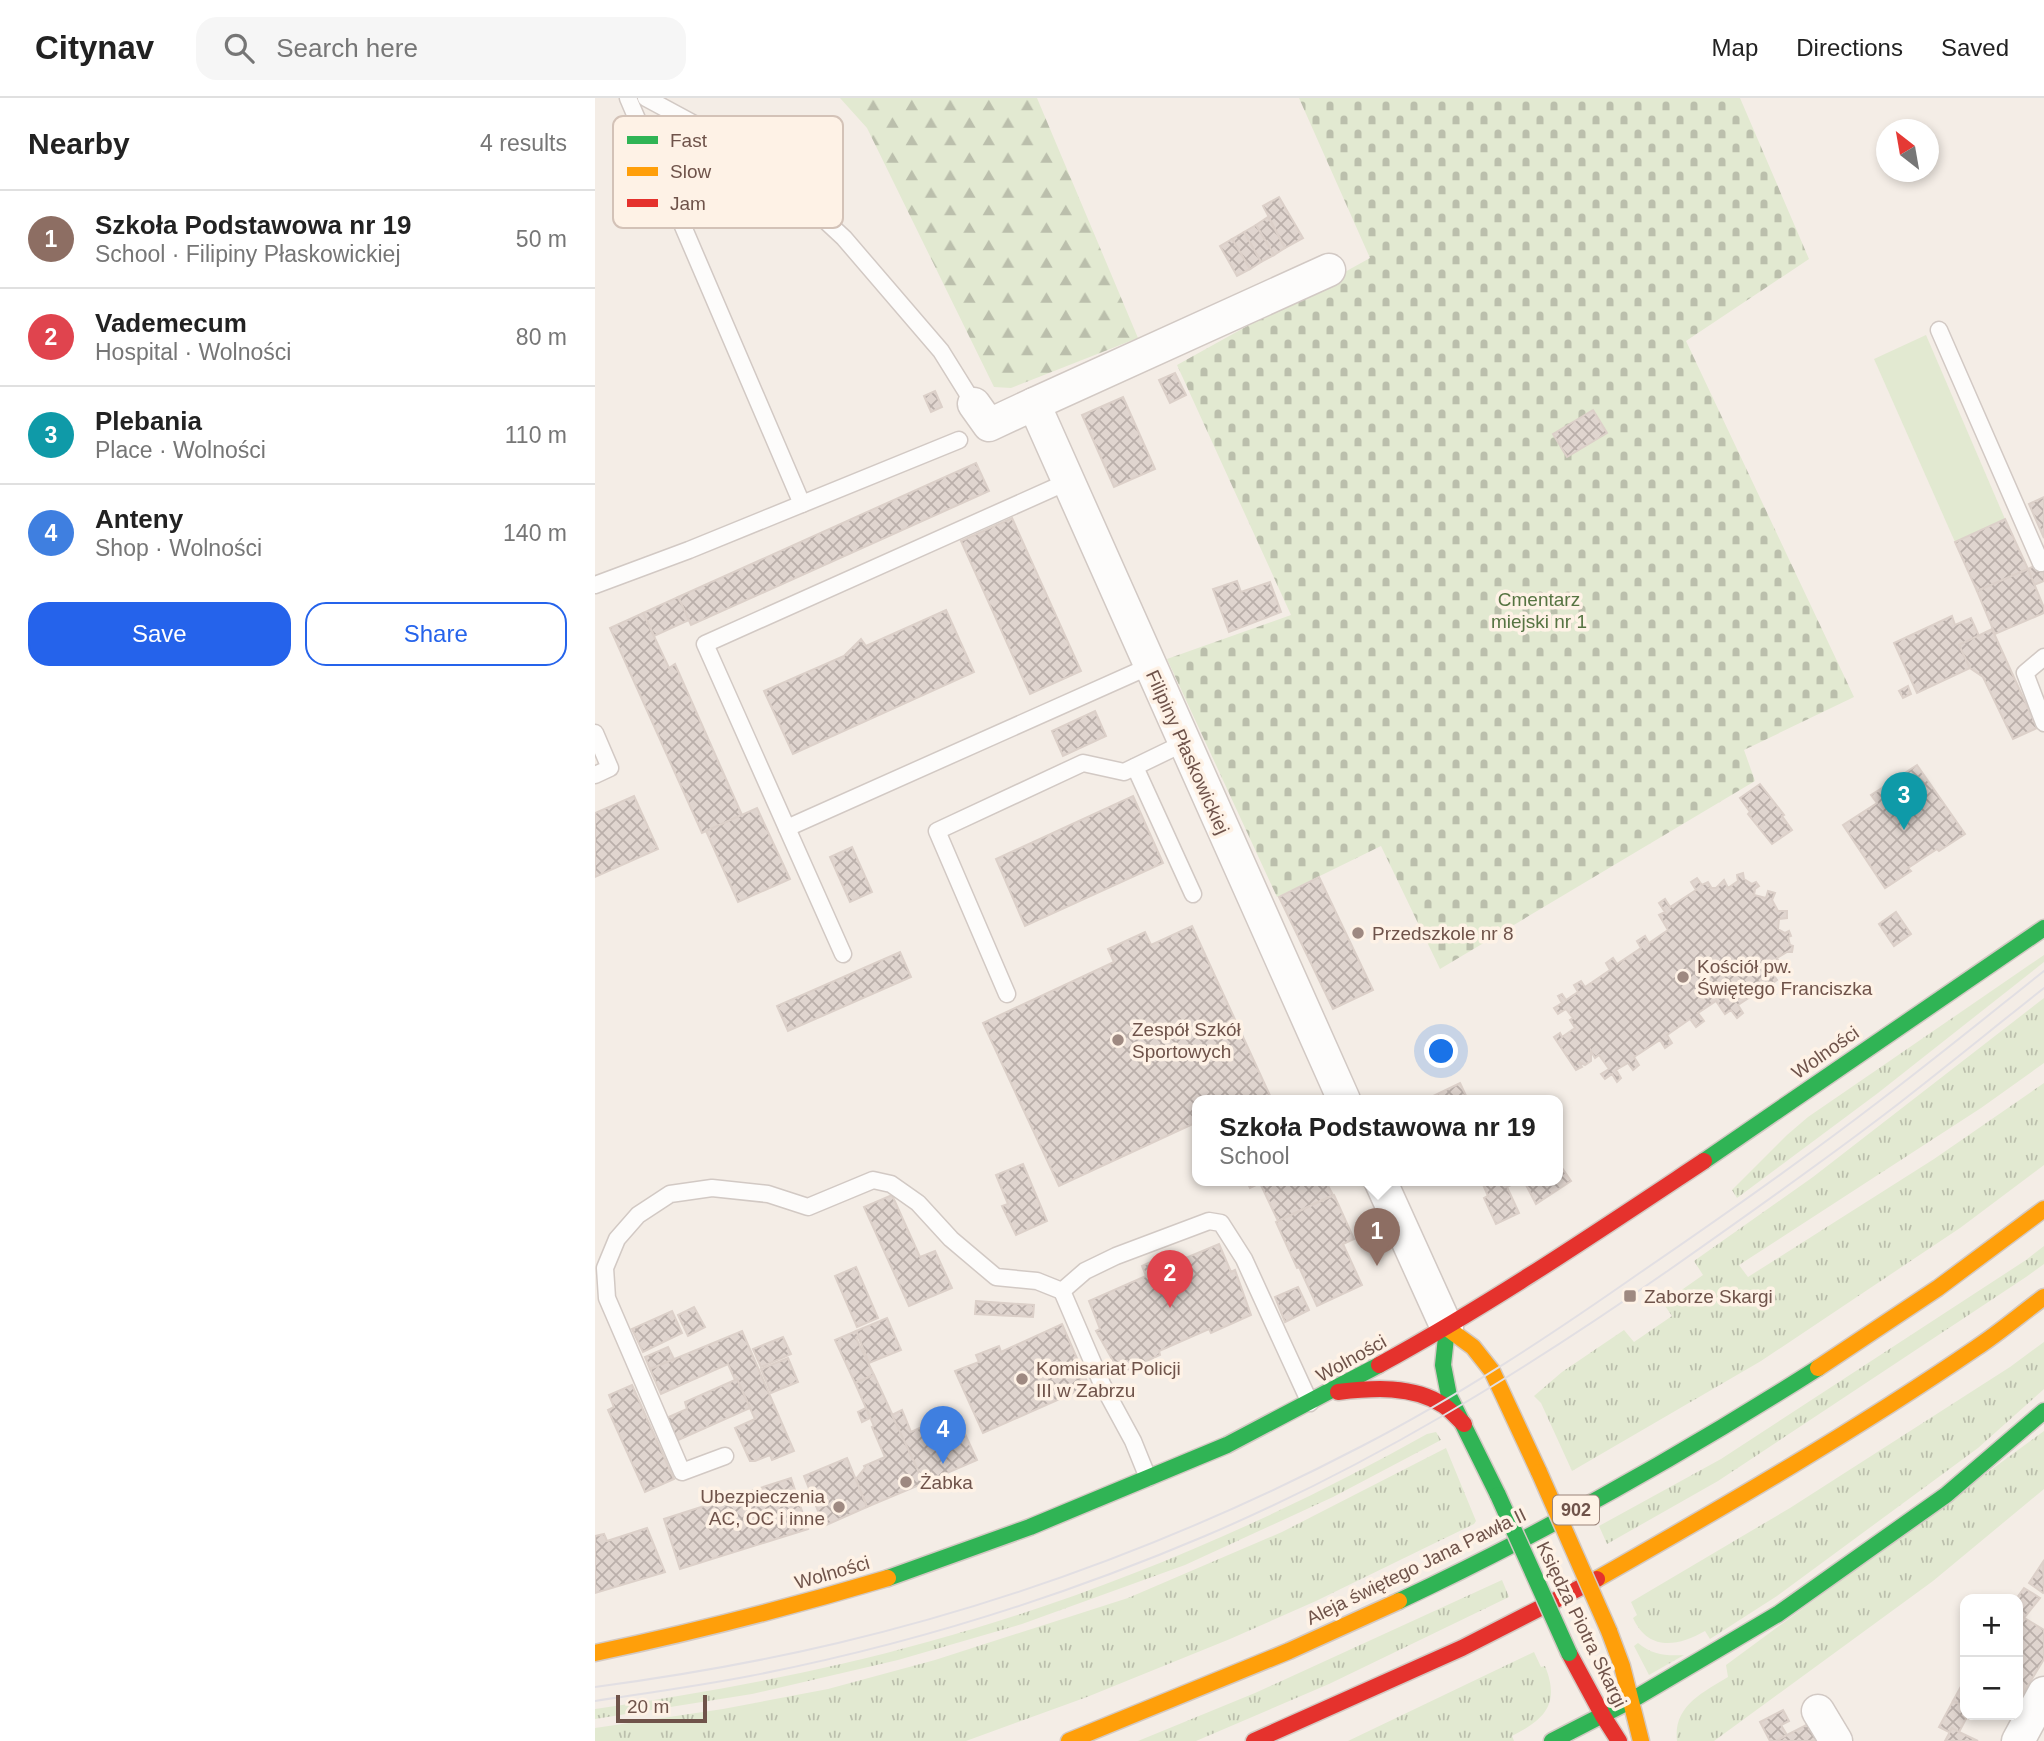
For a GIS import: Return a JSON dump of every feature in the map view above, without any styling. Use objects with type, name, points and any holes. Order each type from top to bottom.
[{"type":"street","points":[[974,404],[989,425],[1329,270]]},
{"type":"street","name":"Filipiny Płaskowickiej","points":[[1034,404],[1341,1095]]},
{"type":"street","name":"Wolności","points":[[595,1653],[710,1628],[901,1574],[1030,1527],[1148,1478],[1310,1404],[1447,1328],[1514,1287],[1741,1136],[2044,928]]},
{"type":"street","points":[[1383,1186],[1447,1328]]},
{"type":"street","name":"Aleja świętego Jana Pawła II","points":[[1069,1741],[1239,1672],[1417,1592],[1544,1528],[1683,1450],[1806,1375],[1924,1298],[2044,1209]]},
{"type":"street","points":[[1498,1311],[1514,1287]]},
{"type":"street","points":[[1254,1741],[1462,1648],[1577,1590],[1743,1496],[1857,1426],[1978,1347],[2044,1297]]},
{"type":"street","name":"Księdza Piotra Skargi","points":[[1619,1741],[1569,1653],[1450,1396],[1443,1365],[1447,1328],[1473,1347],[1492,1371],[1609,1631],[1632,1700],[1641,1741]]},
{"type":"street","points":[[1490,1339],[1492,1371]]},
{"type":"street","points":[[1330,1393],[1373,1388],[1413,1392],[1439,1403],[1465,1426]]},
{"type":"street","points":[[1552,1741],[1632,1700],[1778,1614],[1946,1495],[2044,1411]]},
{"type":"street","points":[[2018,1741],[2044,1693]]},
{"type":"street","points":[[1818,1711],[1836,1741]]},
{"type":"lane","points":[[628,98],[636,116]]},
{"type":"lane","points":[[646,98],[679,116]]},
{"type":"lane","points":[[684,228],[802,504]]},
{"type":"lane","points":[[833,228],[941,351],[974,404]]},
{"type":"lane","points":[[1940,330],[2041,563]]},
{"type":"lane","points":[[595,585],[689,550],[959,440]]},
{"type":"lane","points":[[843,954],[705,643],[1067,482]]},
{"type":"lane","points":[[2044,657],[2025,673],[2044,723]]},
{"type":"lane","points":[[787,828],[1150,666]]},
{"type":"lane","points":[[595,733],[610,768],[595,775]]},
{"type":"lane","points":[[1007,994],[937,831],[1083,763],[1124,772],[1184,743]]},
{"type":"lane","points":[[1135,767],[1193,894]]},
{"type":"lane","points":[[725,1456],[682,1472],[607,1298],[605,1268],[617,1239],[638,1215],[670,1194],[712,1188],[768,1195],[808,1207],[873,1180],[891,1184],[918,1203],[951,1239],[996,1277],[1037,1281],[1062,1292],[1102,1384],[1133,1441],[1148,1478]]},
{"type":"lane","points":[[1062,1292],[1085,1271],[1116,1256],[1209,1221],[1220,1223],[1244,1259],[1310,1404]]},
{"type":"green space","points":[[840,98],[1037,98],[1138,338],[1011,388],[994,387],[867,128]]},
{"type":"green space","name":"Cmentarz miejski nr 1","points":[[1299,98],[1740,98],[1809,259],[1686,341],[1854,697],[1744,750],[1755,781],[1440,969],[1381,846],[1277,897],[1167,659],[1291,615],[1177,365],[1370,258]]},
{"type":"green space","points":[[1926,335],[2005,519],[1955,542],[1874,359]]},
{"type":"green space","points":[[2044,955],[2044,962],[1878,1093],[1737,1198],[1732,1190],[1808,1117]]},
{"type":"green space","points":[[2044,998],[2044,1063],[1981,1108],[1739,1265],[1748,1277],[1934,1159],[2044,1083],[2044,1165],[1960,1228],[1761,1361],[1572,1471],[1541,1403],[1534,1396],[1562,1372],[1624,1330],[1634,1342],[1672,1316],[1663,1303],[1703,1275],[1694,1261],[1813,1177]]},
{"type":"green space","points":[[2044,1246],[2044,1264],[2026,1277],[1718,1481],[1607,1544],[1599,1526],[1721,1459]]},
{"type":"green space","points":[[2044,1342],[2044,1389],[1978,1448],[1777,1596],[1710,1639],[1705,1631],[1674,1643],[1664,1643],[1655,1641],[1639,1629],[1633,1618],[1637,1615],[1631,1602],[1790,1508],[2010,1367]]},
{"type":"green space","points":[[2044,1431],[2044,1489],[1933,1581],[1714,1741],[1677,1741],[1677,1729],[1685,1710],[1699,1695],[1728,1677],[1726,1665]]},
{"type":"green space","points":[[1436,1432],[1441,1440],[1333,1497],[1185,1565],[1022,1624],[898,1660],[752,1694],[595,1719],[595,1709],[718,1689],[841,1664],[918,1645],[1068,1598],[1215,1540],[1358,1472],[1427,1434]]},
{"type":"green space","points":[[1446,1448],[1476,1521],[1474,1524],[1316,1601],[1230,1639],[1087,1697],[966,1741],[595,1741],[595,1728],[723,1709],[828,1689],[935,1660],[1128,1598],[1282,1532]]},
{"type":"green space","points":[[1502,1580],[1509,1597],[1329,1684],[1196,1741],[1138,1741],[1255,1693]]},
{"type":"green space","points":[[1638,1643],[1659,1654],[1684,1655],[1649,1675],[1634,1646]]},
{"type":"green space","points":[[1534,1652],[1541,1667],[1545,1666],[1551,1690],[1550,1700],[1547,1708],[1534,1723],[1512,1736],[1514,1741],[1348,1741]]},
{"type":"building","points":[[1279,197],[1303,238],[1285,248],[1263,206]]},
{"type":"building","points":[[1268,217],[1285,248],[1274,255],[1256,225]]},
{"type":"building","points":[[1256,225],[1274,255],[1261,262],[1244,232]]},
{"type":"building","points":[[1244,232],[1261,262],[1250,269],[1232,239]]},
{"type":"building","points":[[1232,239],[1250,269],[1237,276],[1220,246]]},
{"type":"building","points":[[1175,373],[1186,395],[1170,403],[1159,380]]},
{"type":"building","points":[[935,391],[942,407],[931,412],[924,396]]},
{"type":"building","points":[[1123,397],[1155,469],[1114,487],[1082,415]]},
{"type":"building","points":[[1593,410],[1607,433],[1567,457],[1553,434]]},
{"type":"building","points":[[976,463],[989,491],[691,625],[678,597]]},
{"type":"building","points":[[2044,497],[2044,538],[2029,504]]},
{"type":"building","points":[[1012,518],[1081,671],[1030,694],[961,541]]},
{"type":"building","points":[[2005,519],[2028,569],[1977,591],[1955,542]]},
{"type":"building","points":[[2044,561],[2044,581],[2034,585],[2028,569]]},
{"type":"building","points":[[2028,569],[2044,613],[1995,634],[1977,591]]},
{"type":"building","points":[[1237,581],[1241,592],[1270,582],[1281,612],[1229,632],[1213,589]]},
{"type":"building","points":[[678,597],[689,620],[654,636],[643,613]]},
{"type":"building","points":[[946,610],[974,672],[793,754],[764,691],[844,656],[861,639],[866,646]]},
{"type":"building","points":[[643,613],[669,668],[675,664],[742,815],[702,833],[610,628]]},
{"type":"building","points":[[1952,616],[1955,625],[1971,618],[1979,636],[1959,645],[1970,668],[1917,693],[1894,643]]},
{"type":"building","points":[[1992,629],[2037,728],[2013,739],[1983,677],[1970,668],[1959,645]]},
{"type":"building","points":[[1908,686],[1911,694],[1903,698],[1899,691]]},
{"type":"building","points":[[1095,711],[1106,736],[1063,756],[1052,731]]},
{"type":"building","points":[[1917,765],[1965,834],[1908,868],[1911,871],[1885,888],[1843,825],[1877,803],[1871,795],[1893,781],[1891,778],[1896,775],[1897,778]]},
{"type":"building","points":[[1760,784],[1792,830],[1772,844],[1748,814],[1750,812],[1740,798]]},
{"type":"building","points":[[634,796],[658,849],[595,877],[595,813]]},
{"type":"building","points":[[1133,796],[1163,863],[1025,926],[996,859]]},
{"type":"building","points":[[757,808],[790,879],[738,902],[706,831]]},
{"type":"building","points":[[852,847],[872,892],[850,902],[830,857]]},
{"type":"building","name":"Kościół pw. Świętego Franciszka","points":[[1743,873],[1744,879],[1752,884],[1756,882],[1759,886],[1754,895],[1766,898],[1768,891],[1775,893],[1772,900],[1778,911],[1787,911],[1787,918],[1779,919],[1778,929],[1785,933],[1789,931],[1792,952],[1777,958],[1781,965],[1766,976],[1773,974],[1777,980],[1770,985],[1776,994],[1771,997],[1764,988],[1738,1005],[1743,1013],[1737,1018],[1731,1010],[1725,1014],[1716,1001],[1698,1013],[1704,1021],[1696,1027],[1690,1019],[1667,1035],[1672,1043],[1665,1048],[1660,1040],[1634,1057],[1639,1065],[1633,1070],[1628,1063],[1616,1070],[1621,1078],[1617,1082],[1612,1074],[1605,1079],[1601,1074],[1609,1069],[1599,1055],[1595,1058],[1591,1051],[1591,1061],[1585,1065],[1578,1062],[1582,1067],[1576,1070],[1554,1037],[1560,1033],[1562,1037],[1575,1028],[1570,1020],[1573,1018],[1566,1009],[1558,1014],[1554,1008],[1562,1003],[1558,996],[1562,994],[1566,1000],[1578,992],[1574,985],[1581,981],[1585,987],[1610,970],[1606,963],[1613,958],[1617,964],[1641,948],[1637,941],[1645,936],[1649,943],[1668,930],[1659,915],[1665,912],[1659,903],[1665,899],[1670,907],[1696,890],[1691,882],[1697,878],[1702,885],[1708,882],[1710,888],[1716,888],[1724,880],[1728,888],[1738,881],[1737,875]]},
{"type":"building","points":[[1319,877],[1373,990],[1333,1009],[1279,897]]},
{"type":"building","points":[[1896,912],[1911,934],[1894,946],[1879,924]]},
{"type":"building","points":[[1192,926],[1270,1095],[1192,1095],[1192,1124],[1059,1186],[983,1023],[1114,962],[1108,949],[1145,932],[1151,945]]},
{"type":"building","points":[[900,952],[911,977],[788,1031],[777,1006]]},
{"type":"building","points":[[1460,1083],[1466,1095],[1435,1095]]},
{"type":"building","points":[[1023,1164],[1047,1221],[1016,1235],[1002,1206],[1008,1204],[996,1175]]},
{"type":"building","points":[[1563,1169],[1571,1181],[1536,1204],[1527,1186],[1563,1186]]},
{"type":"building","points":[[1261,1186],[1328,1186],[1333,1195],[1278,1221]]},
{"type":"building","points":[[1484,1186],[1509,1186],[1507,1187],[1519,1213],[1496,1224],[1484,1198],[1488,1196]]},
{"type":"building","points":[[892,1195],[920,1257],[935,1251],[952,1288],[909,1306],[864,1207]]},
{"type":"building","points":[[1334,1195],[1354,1239],[1343,1244],[1362,1285],[1317,1306],[1276,1222]]},
{"type":"building","points":[[1219,1244],[1231,1272],[1235,1270],[1251,1315],[1211,1333],[1209,1329],[1159,1351],[1160,1355],[1120,1373],[1096,1331],[1100,1329],[1089,1301],[1146,1276],[1142,1266],[1165,1255],[1169,1265]]},
{"type":"building","points":[[856,1267],[878,1318],[857,1327],[835,1276]]},
{"type":"building","points":[[1298,1287],[1309,1310],[1285,1322],[1275,1297]]},
{"type":"building","points":[[976,1301],[1034,1305],[1033,1317],[975,1314]]},
{"type":"building","points":[[694,1307],[705,1327],[688,1336],[678,1315]]},
{"type":"building","points":[[672,1311],[682,1333],[643,1352],[632,1329]]},
{"type":"building","points":[[887,1318],[901,1350],[869,1363],[856,1331]]},
{"type":"building","points":[[1062,1324],[1089,1386],[983,1433],[955,1371],[979,1362],[976,1355],[999,1346],[1001,1352]]},
{"type":"building","points":[[742,1331],[794,1451],[772,1460],[770,1455],[750,1461],[735,1428],[755,1419],[728,1364],[661,1394],[650,1369]]},
{"type":"building","points":[[856,1331],[859,1337],[856,1338],[874,1375],[855,1383],[835,1340]]},
{"type":"building","points":[[783,1337],[791,1354],[761,1367],[753,1349]]},
{"type":"building","points":[[668,1347],[674,1359],[650,1369],[645,1357]]},
{"type":"building","points":[[788,1358],[798,1382],[771,1393],[761,1369]]},
{"type":"building","points":[[874,1375],[924,1483],[867,1507],[856,1479],[864,1466],[885,1457],[855,1383]]},
{"type":"building","points":[[737,1379],[750,1408],[674,1442],[664,1419],[687,1409],[685,1402]]},
{"type":"building","points":[[632,1385],[674,1479],[645,1492],[608,1410],[614,1407],[609,1395]]},
{"type":"building","points":[[866,1408],[870,1418],[862,1422],[858,1412]]},
{"type":"building","points":[[902,1410],[911,1432],[955,1412],[977,1460],[924,1483],[892,1415]]},
{"type":"building","points":[[847,1458],[867,1507],[824,1526],[804,1476]]},
{"type":"building","points":[[791,1478],[808,1529],[680,1569],[664,1519]]},
{"type":"building","points":[[647,1528],[665,1572],[595,1593],[595,1536],[604,1534],[607,1541]]},
{"type":"building","points":[[2043,1562],[2044,1592],[2043,1593],[2029,1583]]},
{"type":"building","points":[[2024,1588],[2040,1598],[2024,1618],[2023,1594],[2020,1594]]},
{"type":"building","points":[[2023,1617],[2044,1630],[2044,1659],[2023,1694]]},
{"type":"building","points":[[1960,1688],[1960,1704],[1953,1701]]},
{"type":"building","points":[[1953,1701],[1960,1704],[1960,1720],[1965,1720],[1959,1732],[1952,1728],[1949,1732],[1939,1727]]},
{"type":"building","points":[[1783,1710],[1789,1721],[1781,1725],[1787,1735],[1770,1741],[1760,1722]]},
{"type":"building","points":[[1812,1722],[1822,1741],[1776,1741],[1787,1735]]},
{"type":"building","points":[[1952,1728],[1959,1732],[1978,1741],[1945,1741]]},
{"type":"tram line","points":[[595,1687],[778,1656],[906,1626],[1106,1561],[1172,1535],[1300,1477],[1434,1407],[1573,1319],[1823,1143],[2044,971]]},
{"type":"tram line","points":[[595,1701],[711,1683],[808,1664],[981,1618],[1150,1559],[1327,1479],[1501,1381],[1669,1270],[1862,1131],[2044,988]]},
{"type":"traffic: fast","points":[[1704,1161],[2044,928]]},
{"type":"traffic: fast","points":[[1447,1328],[1443,1365],[1449,1396],[1498,1495]]},
{"type":"traffic: fast","points":[[888,1578],[1030,1527],[1227,1445],[1379,1365]]},
{"type":"traffic: fast","points":[[1399,1601],[1612,1491],[1818,1368]]},
{"type":"traffic: fast","points":[[1552,1741],[1632,1700],[1778,1614],[1946,1495],[2044,1411]]},
{"type":"traffic: fast","points":[[1498,1495],[1569,1653]]},
{"type":"traffic: slow","points":[[1818,1368],[1938,1288],[2044,1209]]},
{"type":"traffic: slow","points":[[1597,1579],[1836,1439],[1985,1342],[2044,1297]]},
{"type":"traffic: slow","points":[[1447,1328],[1473,1347],[1492,1371],[1539,1472]]},
{"type":"traffic: slow","points":[[1539,1472],[1609,1631]]},
{"type":"traffic: slow","points":[[595,1653],[742,1618],[888,1578]]},
{"type":"traffic: slow","points":[[1069,1741],[1289,1651],[1399,1601]]},
{"type":"traffic: slow","points":[[1609,1631],[1622,1666],[1641,1741]]},
{"type":"traffic: jam","points":[[1379,1365],[1503,1292],[1704,1161]]},
{"type":"traffic: jam","points":[[1338,1392],[1378,1389],[1419,1394],[1443,1405],[1464,1424]]},
{"type":"traffic: jam","points":[[1254,1741],[1462,1648],[1597,1579]]},
{"type":"traffic: jam","points":[[1569,1653],[1619,1741]]},
{"type":"place","name":"Plebania","points":[[1904,830]]},
{"type":"place","name":"Przedszkole nr 8","points":[[1358,933]]},
{"type":"place","name":"Kościół pw. Świętego Franciszka","points":[[1683,977]]},
{"type":"place","name":"Zespół Szkół Sportowych","points":[[1118,1040]]},
{"type":"place","name":"Szkoła Podstawowa nr 19","points":[[1377,1266]]},
{"type":"place","name":"Zaborze Skargi","points":[[1630,1296]]},
{"type":"place","name":"Vademecum","points":[[1170,1308]]},
{"type":"place","name":"Komisariat Policji III w Zabrzu","points":[[1022,1379]]},
{"type":"place","name":"Anteny","points":[[943,1464]]},
{"type":"place","name":"Żabka","points":[[906,1482]]},
{"type":"place","name":"Ubezpieczenia AC, OC i inne","points":[[839,1507]]}]
